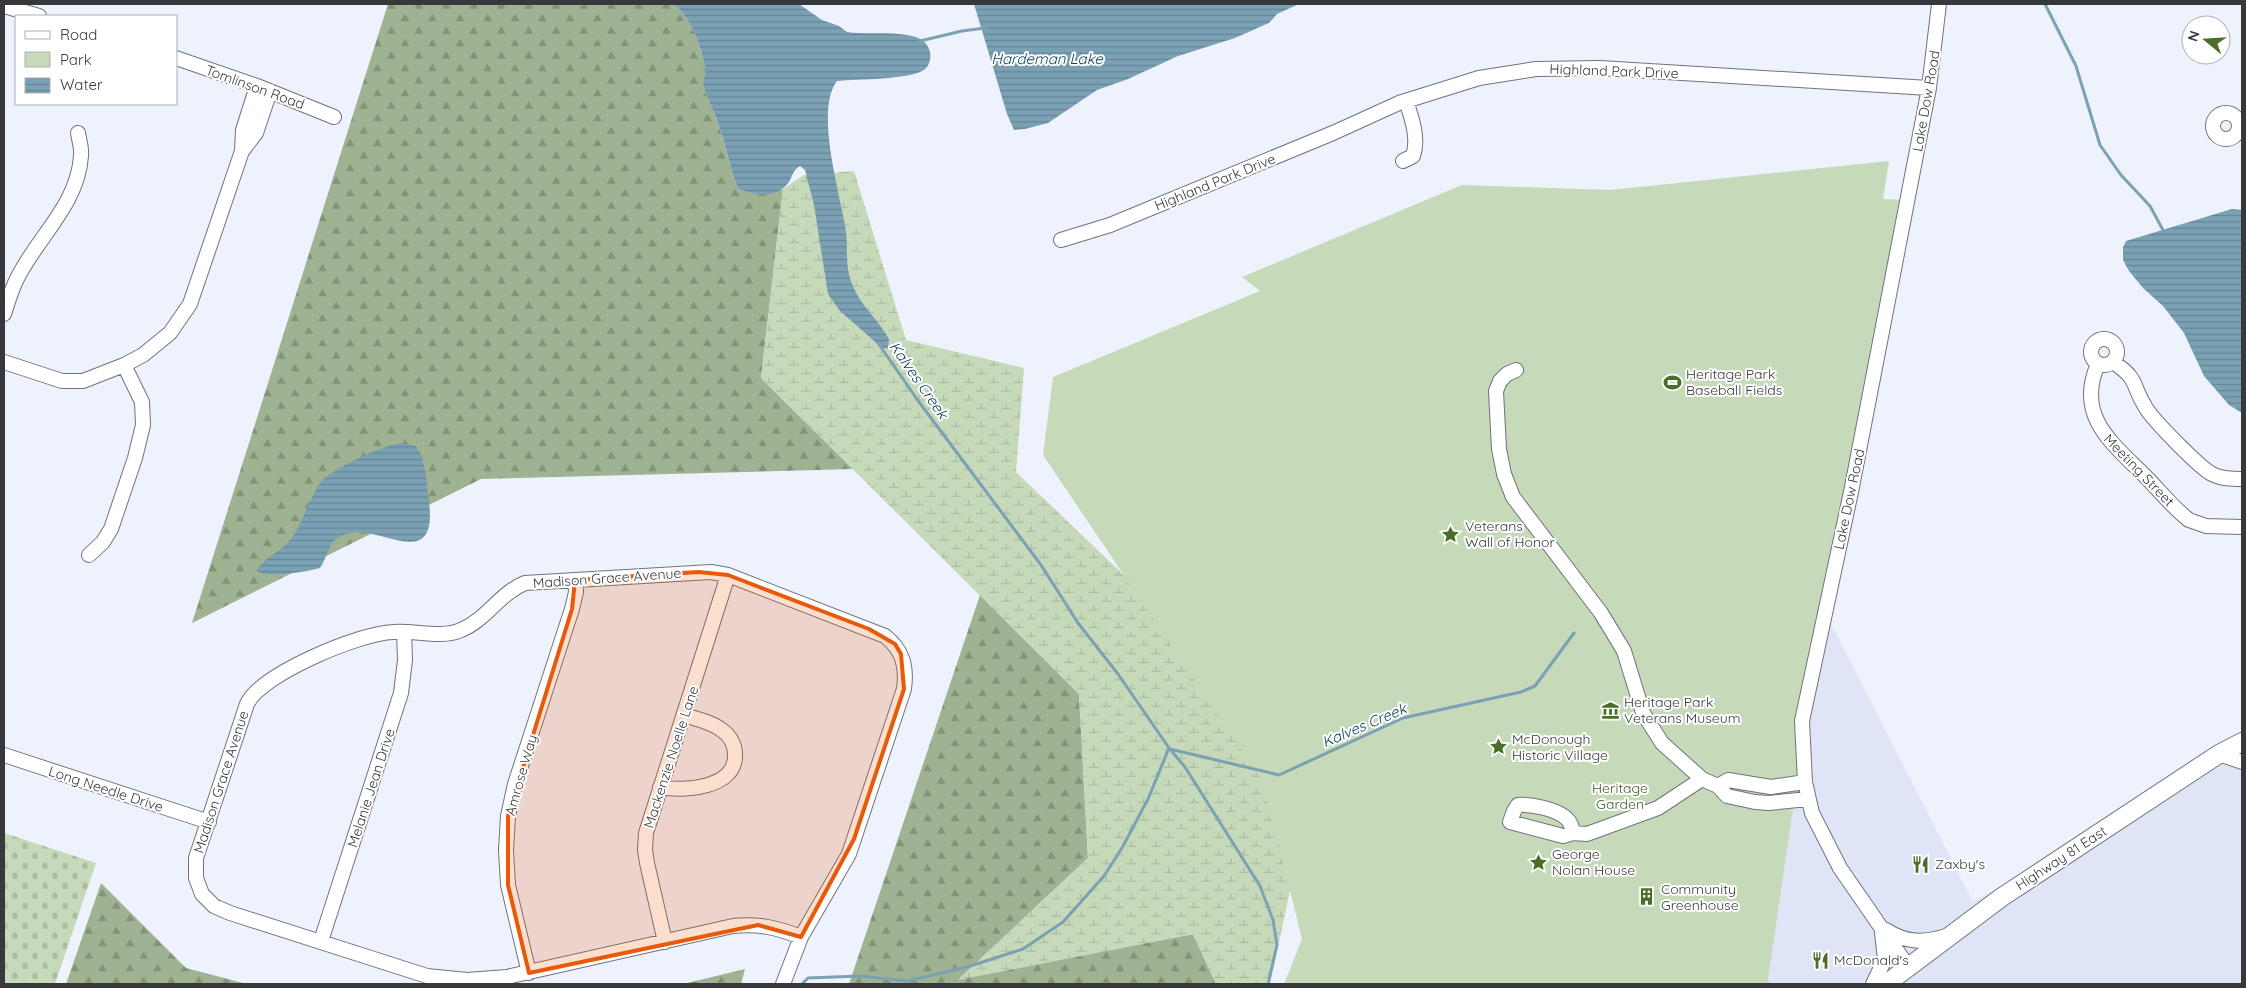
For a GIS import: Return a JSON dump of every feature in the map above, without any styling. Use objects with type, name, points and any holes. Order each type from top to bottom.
[{"type":"main road","name":"Highway 81 East","points":[[1886,984],[2008,893],[2219,754],[2242,742]]},
{"type":"street","name":"Lake Dow Road","points":[[1909,968],[1832,854],[1812,813],[1805,782],[1802,721],[1851,492],[1929,88],[1939,18],[1939,4]]},
{"type":"street","points":[[4,6],[36,15]]},
{"type":"street","name":"Tomlinson Road","points":[[178,59],[264,88],[334,117]]},
{"type":"street","name":"Highland Park Drive","points":[[1061,240],[1110,225],[1406,101],[1479,78],[1536,69],[1600,68],[1929,88]]},
{"type":"street","points":[[4,362],[62,381],[83,381],[124,365],[143,355],[170,333],[190,304],[242,151],[256,134],[264,88]]},
{"type":"street","points":[[1403,161],[1413,156],[1417,146],[1412,117],[1406,101]]},
{"type":"street","points":[[4,314],[10,293],[22,268],[74,190],[81,155],[78,133]]},
{"type":"street","points":[[2102,339],[2110,340],[2116,346],[2117,354],[2113,362],[2108,365],[2098,364],[2092,358],[2091,350],[2094,343],[2102,339]]},
{"type":"street","points":[[2113,362],[2132,376],[2143,404],[2203,467],[2212,474],[2224,478],[2242,479]]},
{"type":"street","name":"Meeting Street","points":[[2098,364],[2090,385],[2091,404],[2106,437],[2189,520],[2206,526],[2242,527]]},
{"type":"street","points":[[89,555],[102,542],[110,529],[141,437],[142,402],[124,365]]},
{"type":"street","points":[[1516,370],[1507,374],[1500,381],[1496,392],[1499,449],[1504,474],[1513,497],[1602,613],[1624,651],[1643,713],[1662,743],[1702,780],[1718,786],[1727,796],[1755,802],[1778,803],[1808,799]]},
{"type":"street","name":"Madison Grace Avenue","points":[[783,984],[800,937],[849,854],[904,688],[905,665],[895,644],[885,636],[728,575],[699,572],[534,581],[517,586],[475,622],[454,633],[404,632],[369,636],[334,646],[255,691],[245,709],[196,858],[195,868],[198,887],[208,900],[230,914],[321,941],[406,970],[439,978],[483,980],[529,972],[746,924],[774,927],[800,937]]},
{"type":"street","name":"Mackenzie Noelle Lane","points":[[665,942],[644,850],[646,833],[728,575]]},
{"type":"street","name":"Amrose Way","points":[[529,972],[508,886],[506,850],[508,816],[516,784],[572,609],[576,580]]},
{"type":"street","name":"Melanie Jean Drive","points":[[321,941],[401,693],[405,660],[404,632]]},
{"type":"street","points":[[660,787],[682,790],[712,784],[727,774],[734,763],[733,744],[725,732],[714,725],[684,715]]},
{"type":"street","points":[[2219,754],[2242,762]]},
{"type":"street","name":"Long Needle Drive","points":[[4,755],[209,822]]},
{"type":"street","points":[[1573,833],[1571,824],[1560,814],[1525,804],[1518,805],[1505,820],[1563,836],[1573,833],[1587,834],[1658,808],[1702,780]]},
{"type":"street","points":[[1718,786],[1728,780],[1771,788],[1805,782]]},
{"type":"street","points":[[1776,786],[1778,803]]},
{"type":"street","points":[[1881,927],[1903,940],[1934,940],[1954,934]]},
{"type":"street","points":[[1873,984],[1885,959],[1885,945],[1881,927]]},
{"type":"highlighted area","points":[[699,572],[728,575],[869,629],[895,644],[901,654],[904,689],[854,839],[801,937],[758,925],[529,973],[508,885],[508,816],[572,609],[575,580]]},
{"type":"shaded area","points":[[1823,608],[1973,902],[2216,762],[2242,770],[2242,984],[1740,984]]},
{"type":"green space","points":[[388,4],[673,4],[679,9],[690,24],[701,51],[705,70],[704,87],[719,126],[738,189],[760,194],[777,192],[783,189],[761,378],[853,469],[481,479],[192,623]]},
{"type":"green space","name":"Heritage Garden","points":[[1889,161],[1883,199],[1913,200],[1821,617],[1768,979],[1770,984],[1284,984],[1302,939],[1263,782],[1043,455],[1053,377],[1260,291],[1242,277],[1462,185],[1610,190]]},
{"type":"green space","points":[[854,171],[906,340],[1024,368],[1016,472],[1219,666],[1307,811],[1270,984],[1216,984],[1193,934],[958,980],[1088,858],[1079,694],[761,378],[783,189],[804,175]]},
{"type":"green space","points":[[980,595],[1079,694],[1088,858],[959,979],[1193,934],[1216,984],[849,984]]},
{"type":"green space","points":[[4,833],[96,863],[55,984],[4,984]]},
{"type":"green space","points":[[101,883],[186,968],[247,984],[66,984]]},
{"type":"green space","points":[[745,969],[741,984],[683,984]]},
{"type":"water","points":[[673,4],[799,4],[822,20],[839,26],[847,32],[888,33],[912,36],[920,39],[928,46],[930,61],[924,70],[906,76],[837,81],[831,95],[828,112],[828,132],[846,232],[849,275],[858,297],[889,339],[888,349],[881,347],[840,311],[828,294],[814,205],[805,170],[800,166],[794,171],[784,188],[772,194],[751,193],[738,189],[719,126],[704,87],[705,68],[698,42],[685,16]]},
{"type":"water","name":"Hardeman Lake","points":[[974,4],[1299,4],[1277,14],[1269,23],[1235,38],[1178,56],[1128,79],[1097,90],[1048,123],[1014,130],[1007,114]]},
{"type":"water","points":[[2232,209],[2242,210],[2242,413],[2229,405],[2204,376],[2184,333],[2163,306],[2143,288],[2129,271],[2123,260],[2123,247],[2126,241]]},
{"type":"water","points":[[401,443],[416,446],[424,466],[429,502],[429,523],[425,536],[416,541],[405,542],[363,533],[351,533],[337,538],[333,542],[320,568],[297,573],[278,574],[256,571],[263,562],[282,548],[295,534],[316,490],[326,477],[358,458]]},
{"type":"waterway","points":[[2045,4],[2076,66],[2100,145],[2121,175],[2150,206],[2163,230]]},
{"type":"waterway","points":[[920,41],[962,31],[985,28]]},
{"type":"waterway","name":"Kalves Creek","points":[[878,343],[919,402],[1041,565],[1078,623],[1118,674],[1169,748],[1185,767],[1260,886],[1273,920],[1277,945],[1268,984]]},
{"type":"waterway","name":"Kalves Creek","points":[[1170,749],[1279,775],[1403,718],[1521,692],[1535,686],[1574,633]]},
{"type":"waterway","points":[[802,984],[808,978],[860,976],[907,981],[967,967],[1023,949],[1063,922],[1104,876],[1122,848],[1148,799],[1169,748]]},
{"type":"place","name":"Heritage Park Baseball Fields","points":[[1672,382]]},
{"type":"place","name":"Veterans Wall of Honor","points":[[1451,534]]},
{"type":"place","name":"Heritage Park Veterans Museum","points":[[1610,710]]},
{"type":"place","name":"McDonough Historic Village","points":[[1498,747]]},
{"type":"place","name":"George Nolan House","points":[[1538,862]]},
{"type":"place","name":"Zaxby's","points":[[1921,864]]},
{"type":"place","name":"Community Greenhouse","points":[[1647,897]]},
{"type":"place","name":"McDonald's","points":[[1820,960]]}]
